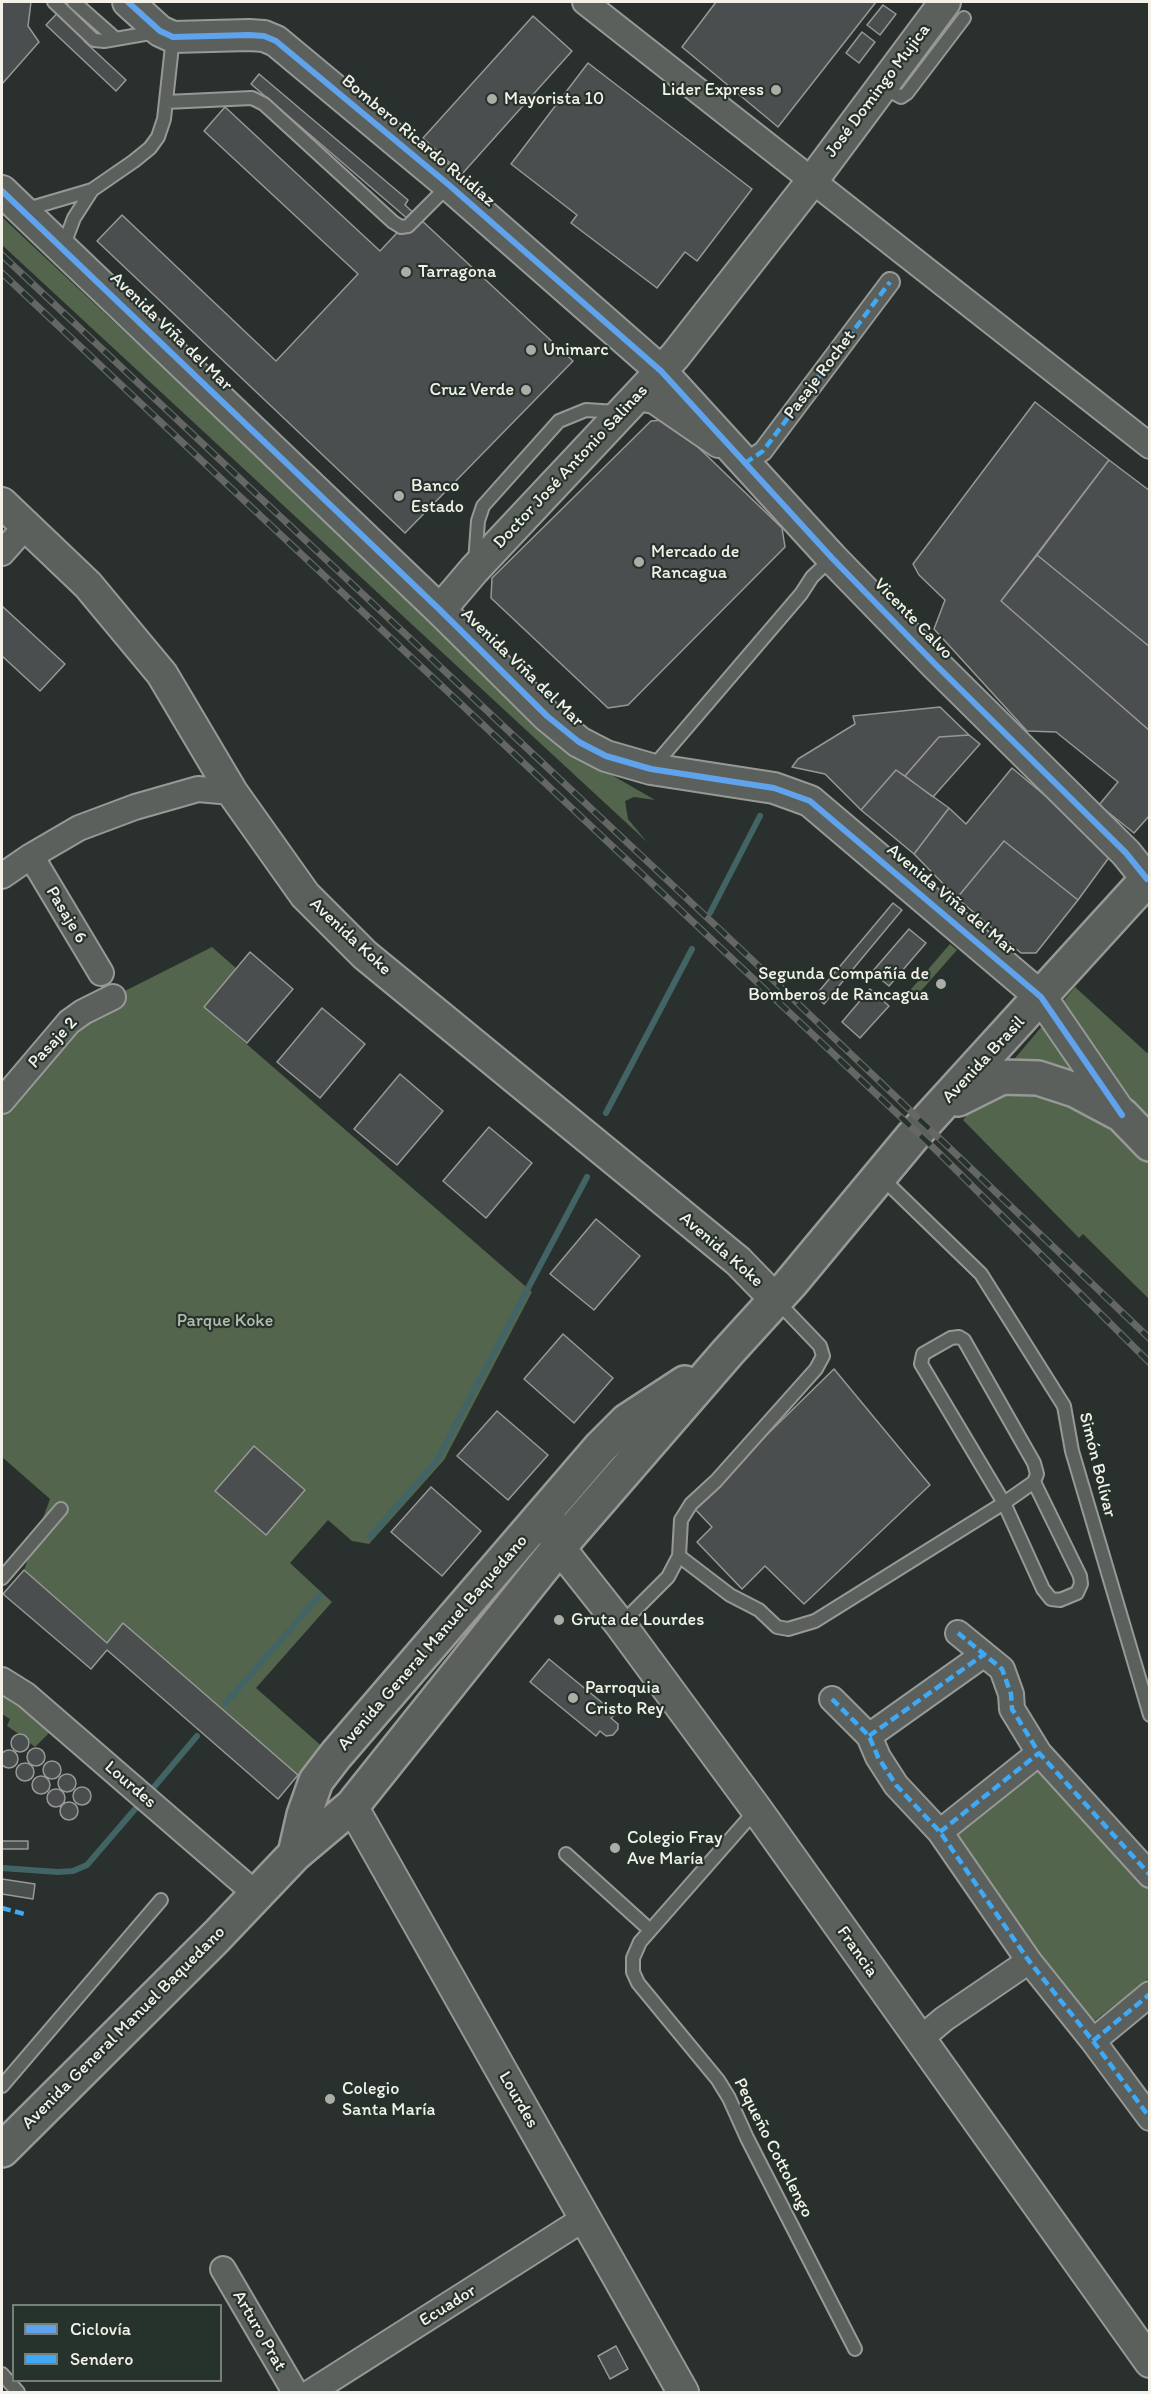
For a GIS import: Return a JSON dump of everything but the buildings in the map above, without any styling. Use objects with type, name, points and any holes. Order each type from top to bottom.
[{"type":"main road","name":"Avenida Brasil","points":[[913,1136],[1149,879]]},
{"type":"main road","points":[[913,1136],[956,1100],[1002,1077],[1038,1078],[1075,1090],[1122,1115],[1149,1144]]},
{"type":"main road","name":"Avenida General Manuel Baquedano","points":[[2,2150],[295,1854],[352,1806],[559,1547],[775,1299],[913,1136]]},
{"type":"main road","name":"Avenida General Manuel Baquedano","points":[[295,1854],[304,1815],[316,1781],[600,1448],[627,1421],[664,1398],[728,1352]]},
{"type":"street","points":[[128,2],[167,34]]},
{"type":"street","points":[[585,2],[1149,446]]},
{"type":"street","name":"José Domingo Mujica","points":[[812,181],[882,86],[955,10]]},
{"type":"street","name":"Bombero Ricardo Ruidíaz","points":[[167,34],[249,35],[264,36],[276,41],[449,185],[662,370]]},
{"type":"street","name":"Doctor José Antonio Salinas","points":[[440,610],[474,570],[662,370],[812,181]]},
{"type":"street","name":"Avenida Viña del Mar","points":[[12,201],[548,716],[579,742],[606,756],[651,769],[774,788],[810,801],[991,960],[1041,997],[1122,1115]]},
{"type":"street","name":"Pasaje Rochet","points":[[745,463],[764,451],[890,282]]},
{"type":"street","name":"Vicente Calvo","points":[[662,370],[832,558],[935,664],[1126,853],[1149,879]]},
{"type":"street","name":"Vicente Calvo","points":[[629,405],[654,401],[745,463]]},
{"type":"street","name":"Avenida Koke","points":[[2,503],[88,585],[162,674],[232,792],[305,895],[365,955],[738,1261],[775,1299]]},
{"type":"street","points":[[2,553],[26,526]]},
{"type":"street","points":[[2,876],[79,828],[135,807],[198,789],[232,792]]},
{"type":"street","name":"Pasaje 6","points":[[31,856],[101,973]]},
{"type":"street","name":"Pasaje 2","points":[[2,1101],[69,1022],[113,997]]},
{"type":"street","name":"Avenida General Manuel Baquedano","points":[[559,1547],[553,1535],[554,1525],[560,1514],[590,1478],[597,1463],[600,1448]]},
{"type":"street","name":"Francia","points":[[559,1547],[620,1624],[757,1810],[1149,2362]]},
{"type":"street","points":[[958,1633],[983,1656],[1002,1669],[1011,1694],[1012,1709],[1039,1753],[1149,1875]]},
{"type":"street","points":[[869,1736],[983,1656]]},
{"type":"street","name":"Lourdes","points":[[2,1680],[26,1695],[256,1894]]},
{"type":"street","points":[[832,1699],[869,1736],[878,1757],[896,1785],[940,1832],[1029,1961],[1149,2118]]},
{"type":"street","points":[[940,1832],[1039,1753]]},
{"type":"street","name":"Lourdes","points":[[352,1806],[684,2392]]},
{"type":"street","points":[[919,2040],[944,2019],[1029,1961]]},
{"type":"street","points":[[1093,2042],[1149,1994]]},
{"type":"street","name":"Ecuador","points":[[311,2392],[585,2218]]},
{"type":"street","name":"Arturo Prat","points":[[223,2269],[295,2392]]},
{"type":"lane","points":[[54,2],[94,40],[167,34],[166,102],[159,137],[150,148],[92,190],[74,218],[62,248]]},
{"type":"lane","points":[[74,2],[116,39]]},
{"type":"lane","points":[[166,102],[252,98],[264,104],[393,222],[401,226],[408,226],[449,185]]},
{"type":"lane","points":[[12,201],[92,190]]},
{"type":"lane","points":[[474,570],[478,521],[483,506],[559,421],[586,410],[629,405]]},
{"type":"lane","points":[[651,769],[801,594],[812,577],[832,558]]},
{"type":"lane","name":"Simón Bolívar","points":[[879,1175],[981,1274],[1064,1406],[1072,1451],[1149,1715]]},
{"type":"lane","points":[[620,1624],[668,1577],[679,1556],[681,1520],[691,1504],[716,1480],[816,1369],[823,1356],[820,1346],[775,1299]]},
{"type":"lane","points":[[679,1556],[730,1595],[759,1610],[777,1627],[788,1629],[815,1621],[1004,1503],[1034,1482],[1037,1474],[1034,1462],[964,1340],[959,1337],[951,1338],[923,1354],[921,1364],[1004,1503],[1043,1589],[1051,1599],[1060,1600],[1077,1593],[1081,1584],[1080,1576],[1034,1482]]},
{"type":"lane","points":[[2,1578],[61,1509]]},
{"type":"lane","name":"Pequeño Cottolengo","points":[[757,1810],[640,1942],[633,1958],[633,1972],[638,1983],[718,2080],[729,2098],[747,2138],[855,2349]]},
{"type":"lane","points":[[566,1854],[650,1930]]},
{"type":"lane","points":[[2,2086],[161,1900]]},
{"type":"lane","points":[[2,2374],[18,2392]]},
{"type":"green space","points":[[2,217],[529,711],[598,767],[655,800],[634,797],[625,801],[628,819],[647,842],[2,245]]},
{"type":"green space","points":[[950,944],[957,950],[912,1001],[906,995]]},
{"type":"green space","name":"Parque Koke","points":[[212,947],[237,969],[204,1007],[532,1292],[444,1460],[369,1544],[352,1541],[328,1520],[290,1563],[332,1602],[256,1688],[326,1750],[301,1778],[124,1624],[107,1643],[24,1570],[50,1499],[2,1457],[2,1102],[113,997]]},
{"type":"green space","points":[[1075,987],[1147,1053],[1149,1051],[1149,1299],[1083,1234],[1079,1238],[963,1120]]},
{"type":"green space","points":[[2,1690],[54,1728],[35,1747],[26,1736],[7,1726],[10,1719],[2,1714]]},
{"type":"green space","points":[[1037,1759],[1149,1882],[1149,1978],[1089,2025],[946,1835]]},
{"type":"waterway","points":[[710,913],[760,816]]},
{"type":"waterway","points":[[606,1113],[692,949]]},
{"type":"waterway","points":[[370,1537],[437,1460],[587,1177]]},
{"type":"waterway","points":[[225,1704],[320,1595]]},
{"type":"waterway","points":[[149,1793],[197,1736]]},
{"type":"waterway","points":[[2,1868],[58,1872],[73,1871],[87,1865],[142,1801]]},
{"type":"railway","points":[[2,255],[748,956],[1150,1339]]},
{"type":"railway","points":[[2,273],[939,1153],[1150,1363]]},
{"type":"marked path","points":[[745,463],[763,451],[890,282]]},
{"type":"marked path","points":[[958,1633],[1002,1669],[1011,1694],[1012,1709],[1039,1753],[1150,1875]]},
{"type":"marked path","points":[[869,1736],[983,1655]]},
{"type":"marked path","points":[[832,1699],[869,1736],[878,1757],[896,1785],[940,1832],[1029,1961],[1093,2041],[1150,2118]]},
{"type":"marked path","points":[[940,1832],[1039,1753]]},
{"type":"marked path","points":[[2,1908],[28,1915]]},
{"type":"marked path","points":[[1093,2041],[1150,1994]]},
{"type":"cycle path","points":[[128,2],[160,31],[173,37],[249,35],[264,36],[276,41],[449,185],[661,371],[832,558],[935,664],[1126,853],[1147,879]]},
{"type":"cycle path","points":[[2,191],[440,610],[547,716],[579,742],[606,756],[651,769],[774,788],[810,801],[1041,997],[1122,1115]]},
{"type":"place","name":"Lider Express","points":[[776,90]]},
{"type":"place","name":"Mayorista 10","points":[[492,99]]},
{"type":"place","name":"Tarragona","points":[[406,272]]},
{"type":"place","name":"Unimarc","points":[[531,350]]},
{"type":"place","name":"Cruz Verde","points":[[526,390]]},
{"type":"place","name":"Banco Estado","points":[[399,496]]},
{"type":"place","name":"Mercado de Rancagua","points":[[639,562]]},
{"type":"place","name":"Segunda Compañía de Bomberos de Rancagua","points":[[941,984]]},
{"type":"place","name":"Gruta de Lourdes","points":[[559,1620]]},
{"type":"place","name":"Parroquia Cristo Rey","points":[[573,1698]]},
{"type":"place","name":"Colegio Fray Ave María","points":[[615,1848]]},
{"type":"place","name":"Colegio Santa María","points":[[330,2099]]}]
